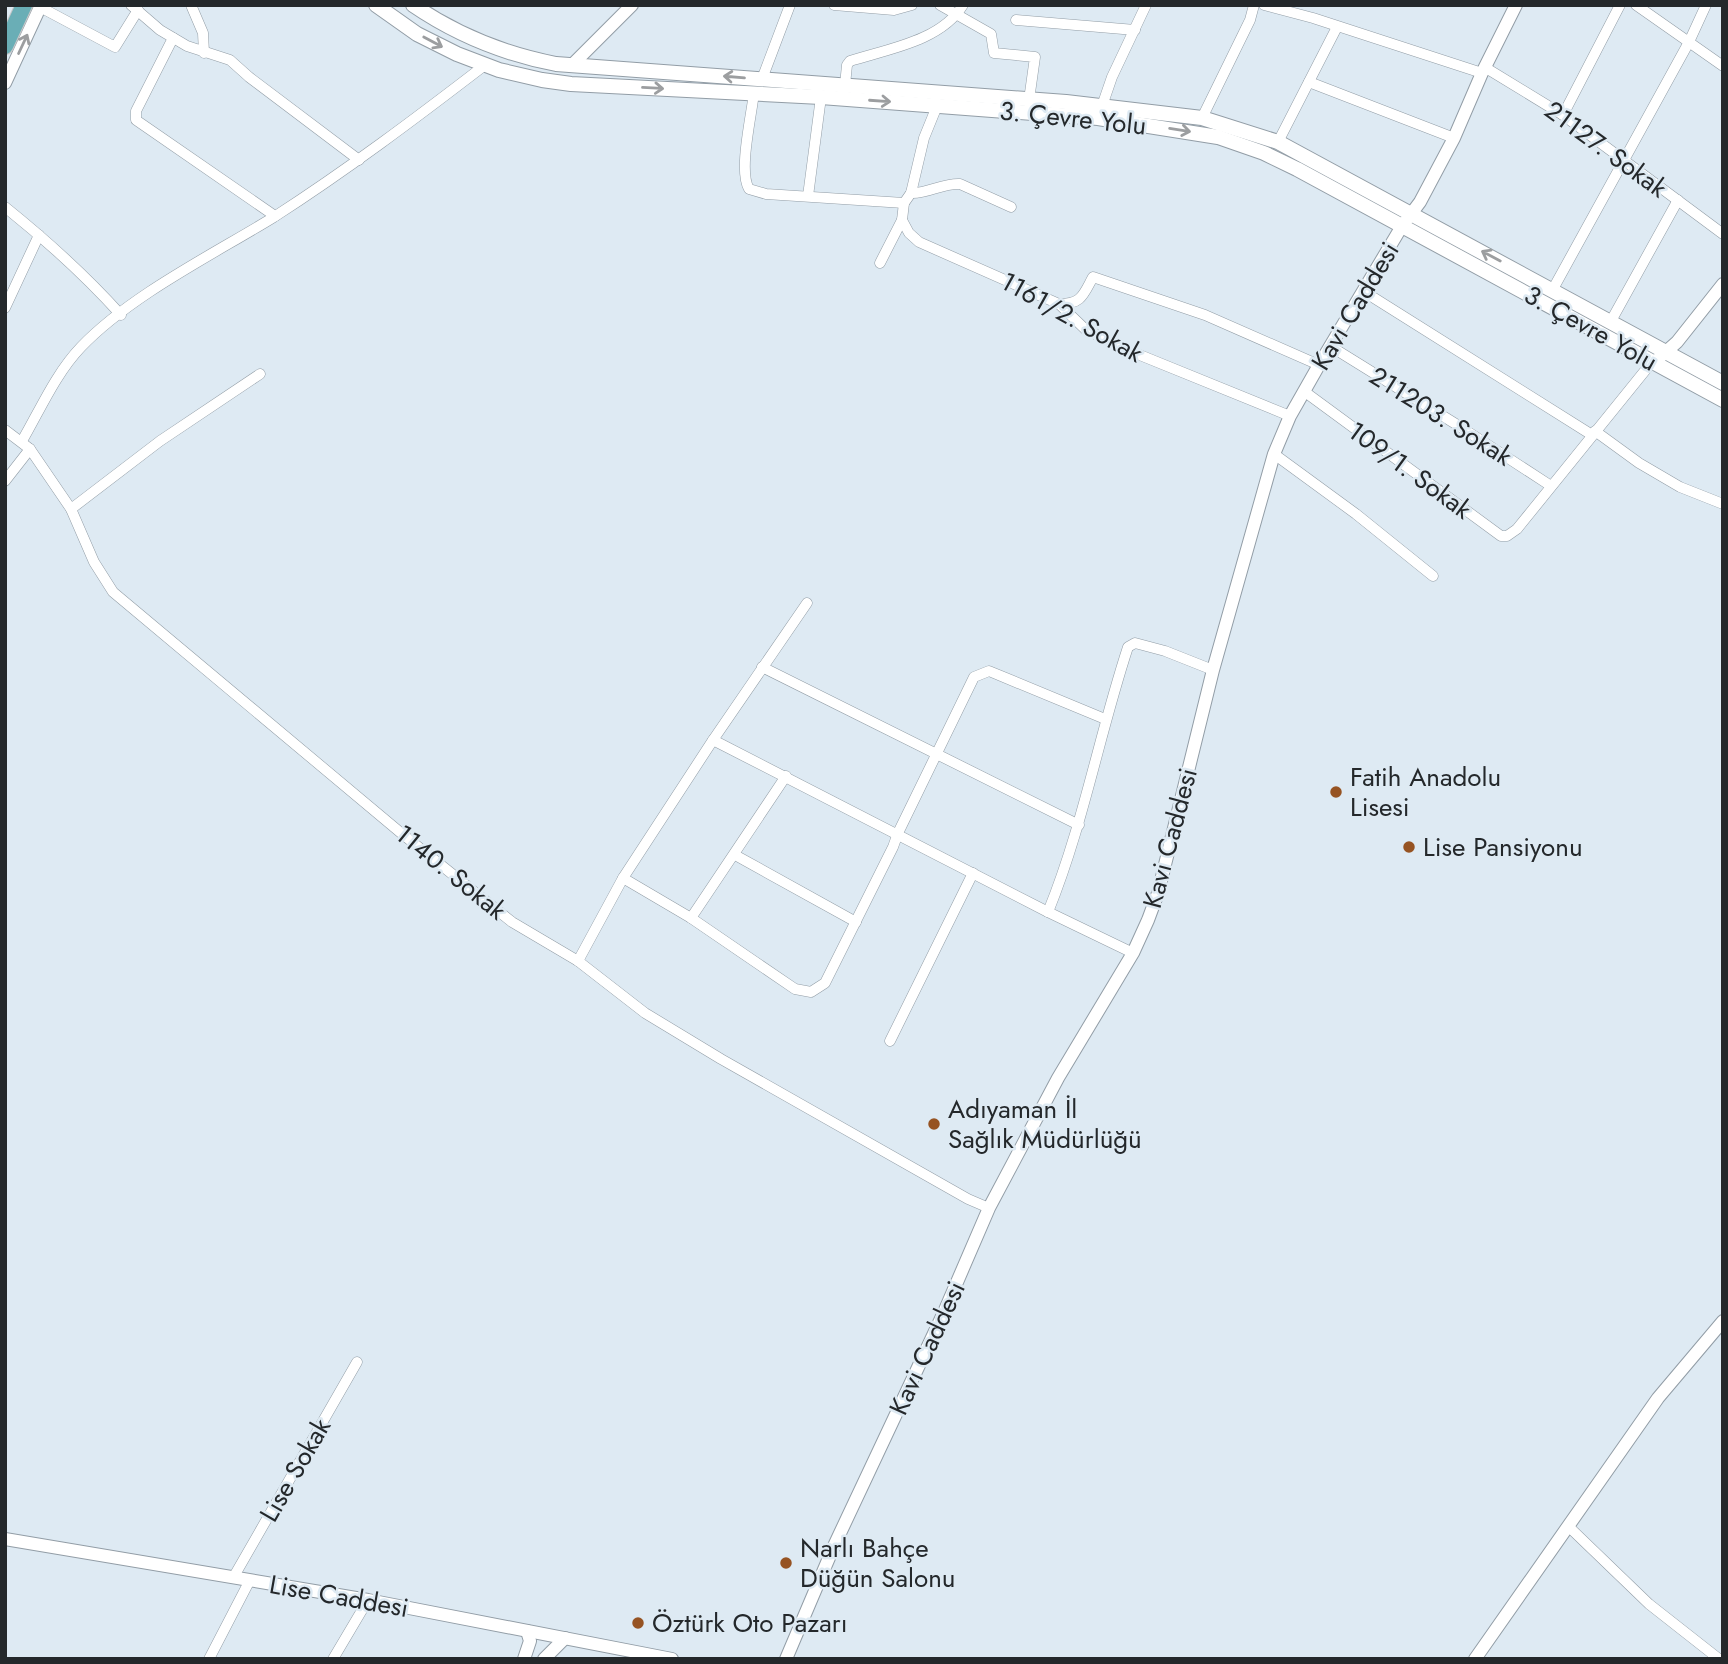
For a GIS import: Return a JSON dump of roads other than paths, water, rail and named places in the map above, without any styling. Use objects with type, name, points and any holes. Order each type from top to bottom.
[{"type":"highway","points":[[5,46],[35,6]]},
{"type":"main road","name":"3. Çevre Yolu","points":[[376,5],[430,41],[485,65],[520,76],[571,84],[754,92],[1098,118],[1218,137],[1275,158],[1553,289],[1723,383]]},
{"type":"main road","name":"3. Çevre Yolu","points":[[413,5],[456,33],[543,62],[1102,106],[1202,118],[1278,142],[1407,220],[1723,400]]},
{"type":"street","points":[[191,5],[203,33],[204,52]]},
{"type":"street","points":[[762,79],[790,5]]},
{"type":"street","points":[[834,5],[894,10],[912,5]]},
{"type":"street","points":[[940,5],[960,10],[991,34],[994,53],[1035,57],[1029,100]]},
{"type":"street","points":[[1102,106],[1112,77],[1146,5]]},
{"type":"street","points":[[1202,118],[1250,20],[1254,5]]},
{"type":"street","name":"21127. Sokak","points":[[1264,5],[1484,70],[1563,115],[1723,234]]},
{"type":"street","name":"Kavi Caddesi","points":[[786,1659],[834,1546],[945,1310],[989,1208],[1058,1078],[1133,953],[1156,900],[1213,670],[1274,454],[1290,416],[1454,138],[1516,5]]},
{"type":"street","points":[[1563,115],[1620,5]]},
{"type":"street","points":[[1636,5],[1723,66]]},
{"type":"street","points":[[1553,289],[1689,42],[1706,5]]},
{"type":"street","points":[[5,83],[35,6],[115,47],[134,8],[173,38],[230,60],[248,77],[359,160]]},
{"type":"street","points":[[571,66],[626,7]]},
{"type":"street","points":[[845,85],[847,65],[850,61],[914,41],[948,24],[960,10]]},
{"type":"street","points":[[1016,20],[1135,30]]},
{"type":"street","points":[[1278,142],[1337,27]]},
{"type":"street","points":[[173,38],[136,111],[136,120],[275,216]]},
{"type":"street","points":[[22,441],[56,383],[79,350],[94,335],[147,295],[275,216],[359,160],[485,65]]},
{"type":"street","points":[[1309,82],[1454,138]]},
{"type":"street","points":[[754,92],[744,182],[749,189],[766,194],[904,203]]},
{"type":"street","points":[[808,196],[821,97]]},
{"type":"street","points":[[880,263],[902,220],[904,203],[911,193],[924,138],[937,106]]},
{"type":"street","points":[[911,193],[923,193],[951,183],[960,184],[1011,207]]},
{"type":"street","points":[[1611,321],[1678,200]]},
{"type":"street","points":[[5,206],[39,234],[121,315]]},
{"type":"street","name":"1161/2. Sokak","points":[[902,220],[909,233],[919,242],[1059,304],[1086,329],[1130,351],[1290,416]]},
{"type":"street","points":[[5,308],[39,234]]},
{"type":"street","points":[[1059,304],[1072,304],[1082,298],[1093,277],[1205,315],[1318,365]]},
{"type":"street","points":[[1551,486],[1653,362],[1666,353],[1723,284]]},
{"type":"street","points":[[1363,291],[1639,463],[1680,487],[1723,504]]},
{"type":"street","name":"211203. Sokak","points":[[1330,346],[1551,486]]},
{"type":"street","points":[[71,509],[160,441],[260,374]]},
{"type":"street","name":"109/1. Sokak","points":[[1305,392],[1501,536],[1507,536],[1517,529],[1551,486]]},
{"type":"street","name":"1140. Sokak","points":[[5,430],[30,449],[71,509],[94,562],[113,592],[390,824],[512,922],[578,961],[645,1013],[721,1059],[956,1193],[989,1208]]},
{"type":"street","points":[[5,481],[30,449]]},
{"type":"street","points":[[1274,454],[1356,514],[1433,576]]},
{"type":"street","points":[[578,961],[623,878],[807,603]]},
{"type":"street","points":[[1048,912],[1079,825],[1105,719],[1128,647],[1135,643],[1213,670]]},
{"type":"street","points":[[762,667],[1079,825]]},
{"type":"street","points":[[623,878],[691,918],[795,989],[807,992],[815,990],[824,983],[894,847],[898,833],[971,681],[984,671],[989,671],[1105,719]]},
{"type":"street","points":[[713,740],[1133,953]]},
{"type":"street","points":[[691,918],[786,776]]},
{"type":"street","points":[[734,855],[856,922]]},
{"type":"street","points":[[890,1041],[973,873]]},
{"type":"street","points":[[1475,1659],[1658,1398],[1723,1321]]},
{"type":"street","name":"Lise Sokak","points":[[233,1578],[357,1362]]},
{"type":"street","points":[[1568,1526],[1649,1604],[1718,1659]]},
{"type":"street","name":"Lise Caddesi","points":[[5,1539],[368,1600],[672,1659]]},
{"type":"street","points":[[209,1659],[250,1580]]},
{"type":"street","points":[[333,1659],[368,1600]]},
{"type":"street","points":[[524,1659],[530,1641],[527,1631]]},
{"type":"street","points":[[544,1659],[565,1638]]},
{"type":"place","name":"Fatih Anadolu Lisesi","points":[[1336,792]]},
{"type":"place","name":"Lise Pansiyonu","points":[[1409,847]]},
{"type":"place","name":"Adıyaman İl Sağlık Müdürlüğü","points":[[934,1124]]},
{"type":"place","name":"Narlı Bahçe Düğün Salonu","points":[[786,1563]]},
{"type":"place","name":"Öztürk Oto Pazarı","points":[[638,1623]]}]
